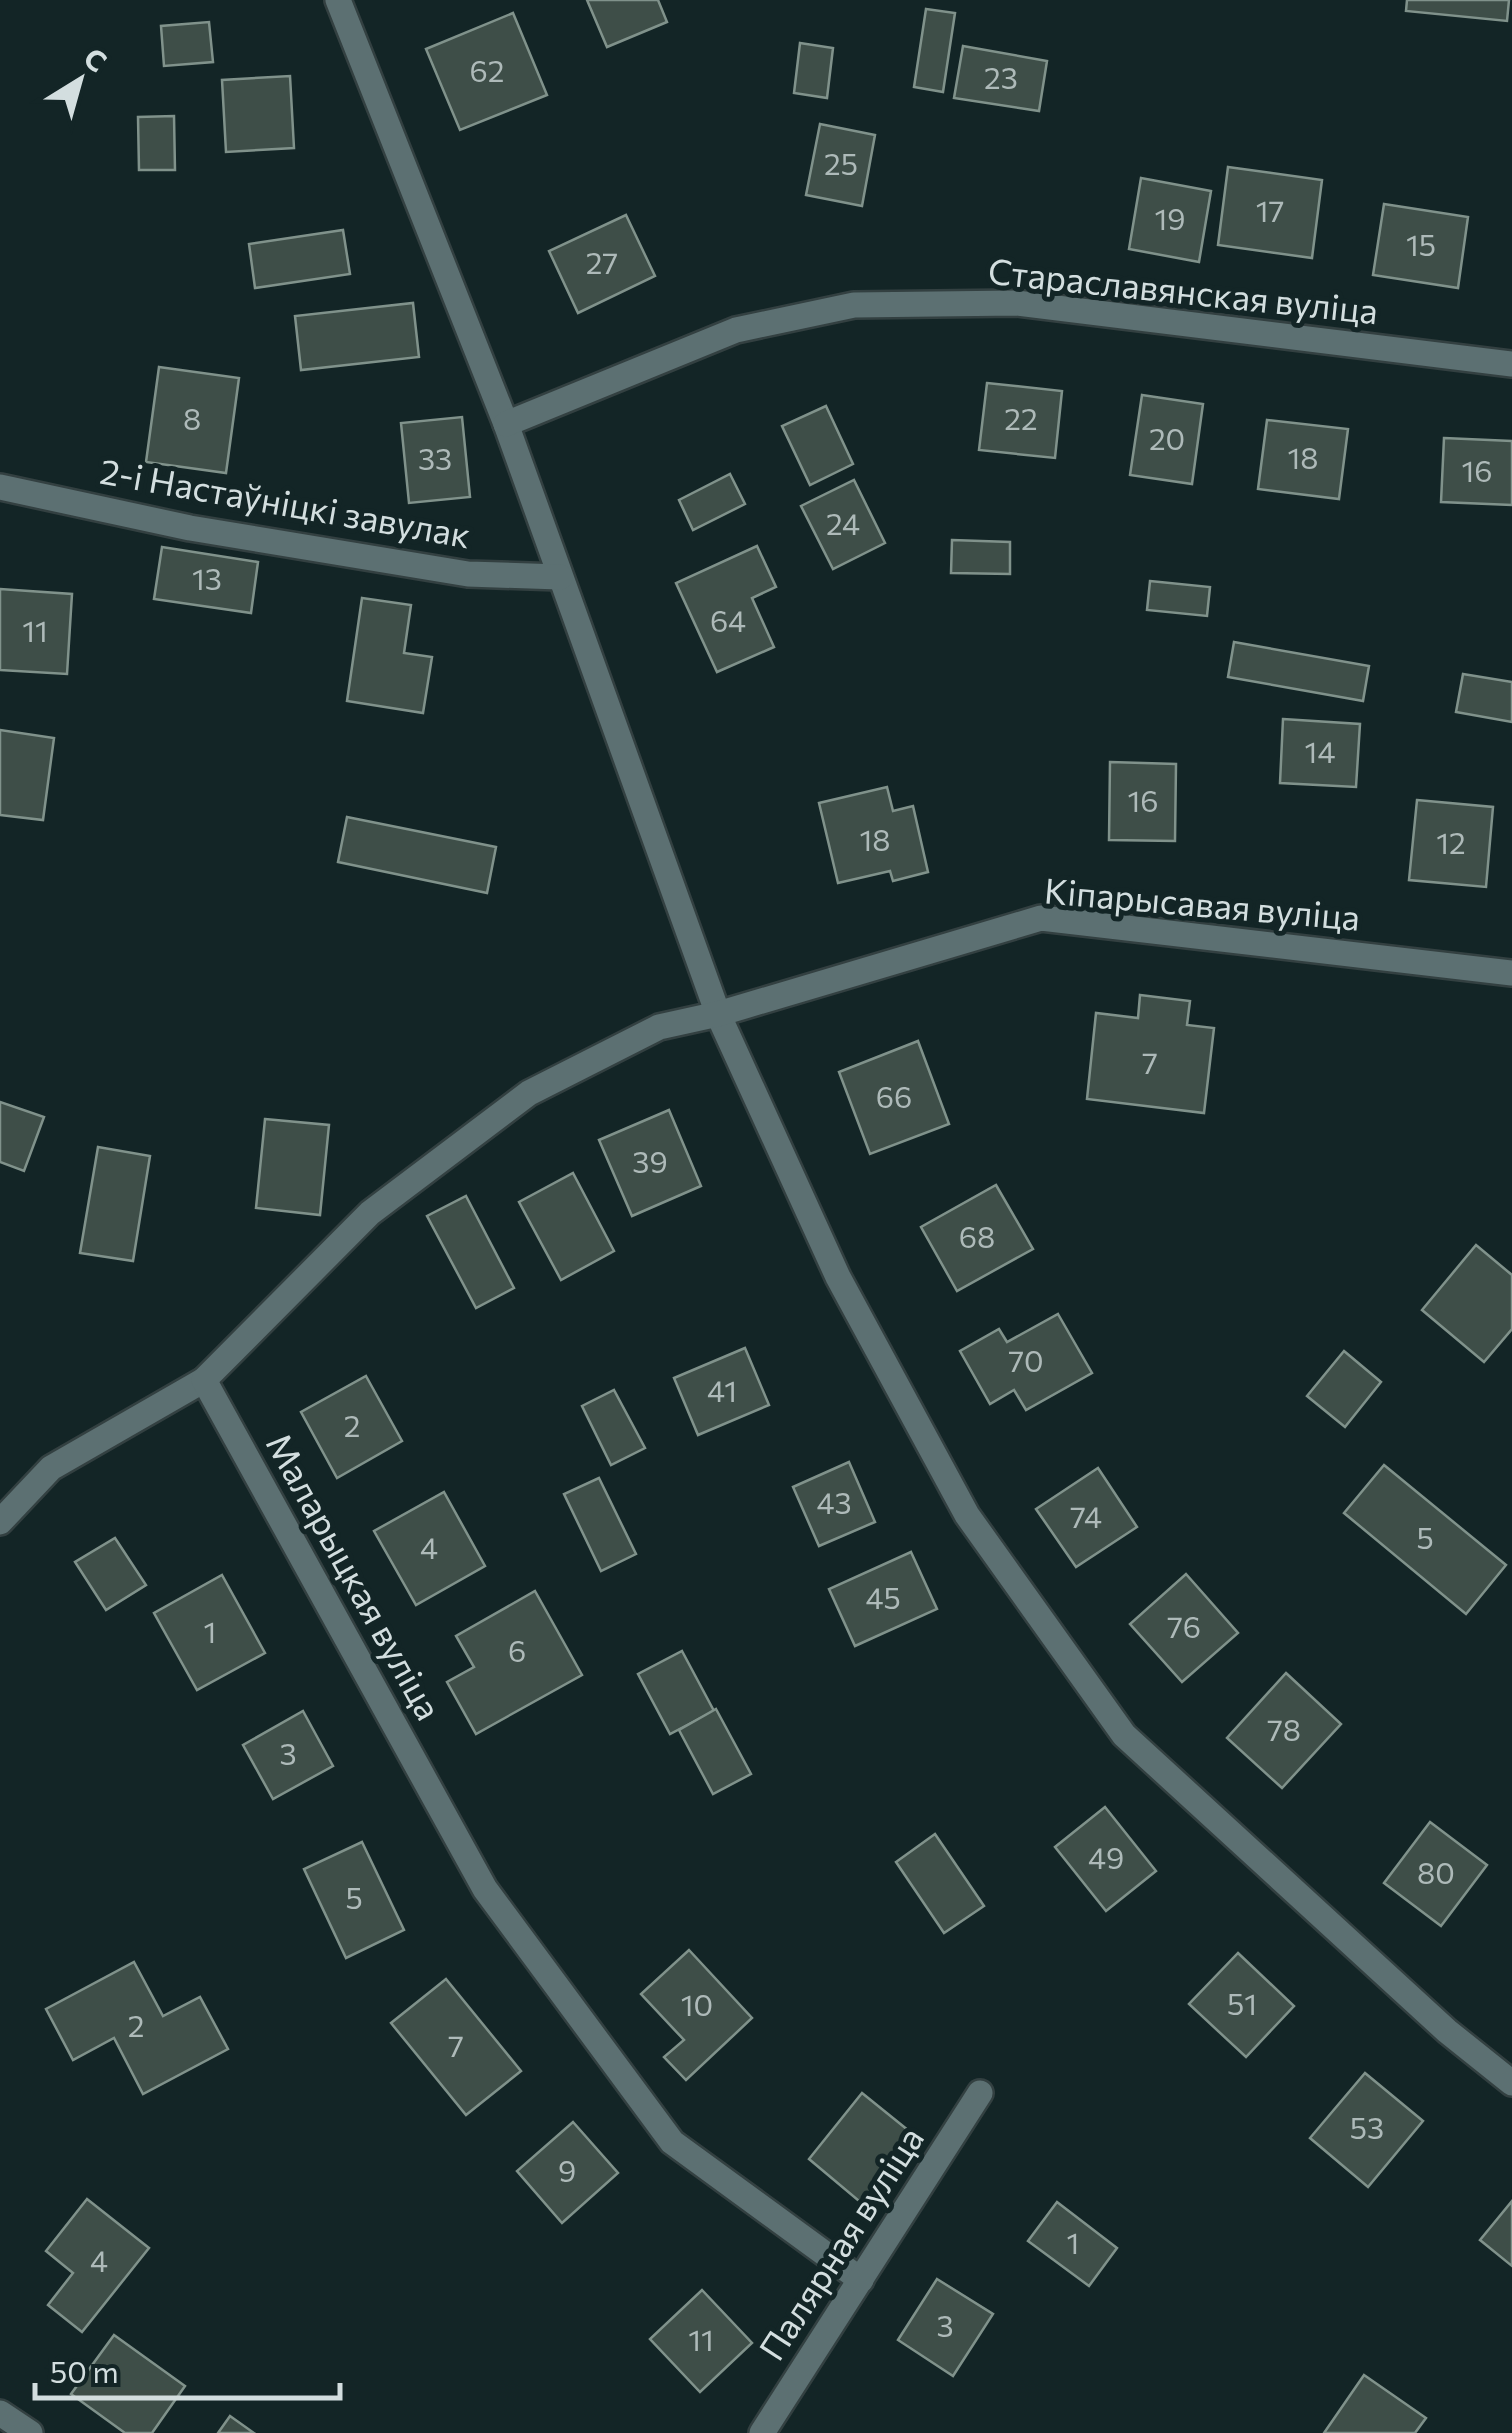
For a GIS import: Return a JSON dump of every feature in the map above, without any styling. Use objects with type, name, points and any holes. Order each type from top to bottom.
[{"type":"street","points":[[338,0],[506,424],[718,1014],[838,1277],[967,1515],[1124,1734],[1448,2031],[1512,2083]]},
{"type":"street","name":"Стараславянская вуліца","points":[[506,424],[736,330],[854,306],[1016,303],[1512,364]]},
{"type":"street","name":"2-і Настаўніцкі завулак","points":[[0,487],[190,528],[468,574],[560,578]]},
{"type":"street","name":"Кіпарысавая вуліца","points":[[718,1014],[1041,918],[1512,972]]},
{"type":"street","points":[[0,1522],[50,1468],[204,1380],[370,1213],[529,1093],[659,1027],[718,1014]]},
{"type":"street","name":"Маларыцкая вуліца","points":[[204,1380],[485,1889],[672,2142],[862,2280]]},
{"type":"street","name":"Палярная вуліца","points":[[762,2433],[980,2093]]},
{"type":"street","points":[[0,2412],[30,2433]]},
{"type":"building","points":[[587,0],[658,0],[667,22],[607,47]]},
{"type":"building","points":[[1407,0],[1509,0],[1507,21],[1406,11]]},
{"type":"building","points":[[926,9],[955,13],[943,92],[914,87]]},
{"type":"building","points":[[513,13],[547,95],[460,130],[426,49]]},
{"type":"building","points":[[209,22],[213,62],[164,66],[161,26]]},
{"type":"building","points":[[800,43],[833,48],[827,98],[794,93]]},
{"type":"building","points":[[963,46],[1047,61],[1039,111],[954,98]]},
{"type":"building","points":[[290,76],[294,148],[226,152],[222,80]]},
{"type":"building","points":[[174,116],[175,170],[139,170],[138,117]]},
{"type":"building","points":[[820,124],[875,135],[862,206],[806,195]]},
{"type":"building","points":[[1228,167],[1322,180],[1312,258],[1218,245]]},
{"type":"building","points":[[1141,178],[1211,191],[1199,262],[1129,249]]},
{"type":"building","points":[[1384,204],[1468,217],[1458,288],[1373,275]]},
{"type":"building","points":[[626,215],[655,276],[578,313],[549,251]]},
{"type":"building","points":[[343,230],[350,274],[255,288],[249,244]]},
{"type":"building","points":[[413,303],[419,357],[301,370],[295,316]]},
{"type":"building","points":[[159,367],[239,378],[226,473],[146,462]]},
{"type":"building","points":[[987,383],[1062,391],[1055,458],[979,450]]},
{"type":"building","points":[[1142,395],[1203,404],[1192,484],[1130,475]]},
{"type":"building","points":[[826,406],[853,464],[810,485],[782,426]]},
{"type":"building","points":[[462,417],[470,497],[409,503],[401,423]]},
{"type":"building","points":[[1267,420],[1348,429],[1339,499],[1258,489]]},
{"type":"building","points":[[1444,438],[1512,441],[1512,505],[1441,502]]},
{"type":"building","points":[[730,474],[745,504],[693,530],[679,500]]},
{"type":"building","points":[[854,480],[885,543],[833,569],[801,506]]},
{"type":"building","points":[[952,540],[1010,542],[1010,574],[951,573]]},
{"type":"building","points":[[757,546],[776,587],[752,598],[774,647],[717,672],[676,583]]},
{"type":"building","points":[[162,547],[258,562],[251,613],[154,599]]},
{"type":"building","points":[[1150,581],[1210,587],[1207,616],[1147,610]]},
{"type":"building","points":[[0,589],[72,594],[67,674],[0,670]]},
{"type":"building","points":[[362,598],[411,605],[404,653],[432,657],[423,713],[347,701]]},
{"type":"building","points":[[1234,642],[1369,666],[1363,701],[1228,677]]},
{"type":"building","points":[[1463,674],[1512,682],[1512,722],[1456,712]]},
{"type":"building","points":[[1283,719],[1360,724],[1356,787],[1280,783]]},
{"type":"building","points":[[0,730],[54,738],[43,820],[0,815]]},
{"type":"building","points":[[1110,762],[1176,764],[1175,841],[1109,840]]},
{"type":"building","points":[[887,787],[893,811],[913,806],[928,872],[893,881],[890,871],[838,883],[819,803]]},
{"type":"building","points":[[1417,800],[1493,807],[1486,887],[1409,880]]},
{"type":"building","points":[[347,817],[496,847],[487,893],[338,862]]},
{"type":"building","points":[[1140,995],[1190,1001],[1187,1025],[1214,1028],[1204,1113],[1087,1099],[1096,1013],[1138,1018]]},
{"type":"building","points":[[918,1041],[949,1124],[870,1154],[839,1072]]},
{"type":"building","points":[[0,1102],[44,1117],[24,1171],[0,1162]]},
{"type":"building","points":[[669,1110],[701,1186],[632,1216],[599,1140]]},
{"type":"building","points":[[265,1119],[329,1125],[320,1215],[256,1208]]},
{"type":"building","points":[[98,1147],[150,1156],[133,1261],[80,1253]]},
{"type":"building","points":[[573,1173],[614,1251],[561,1280],[519,1202]]},
{"type":"building","points":[[996,1185],[1033,1249],[957,1291],[921,1227]]},
{"type":"building","points":[[466,1196],[514,1288],[476,1308],[427,1216]]},
{"type":"building","points":[[1476,1245],[1512,1275],[1512,1329],[1484,1362],[1422,1310]]},
{"type":"building","points":[[1058,1314],[1092,1373],[1026,1410],[1014,1390],[990,1404],[960,1351],[999,1329],[1007,1342]]},
{"type":"building","points":[[745,1348],[769,1405],[698,1435],[674,1378]]},
{"type":"building","points":[[1344,1351],[1381,1382],[1345,1427],[1307,1396]]},
{"type":"building","points":[[366,1376],[402,1441],[337,1478],[301,1412]]},
{"type":"building","points":[[614,1390],[645,1448],[611,1465],[582,1406]]},
{"type":"building","points":[[849,1462],[875,1522],[819,1546],[793,1487]]},
{"type":"building","points":[[1384,1465],[1506,1565],[1466,1614],[1344,1513]]},
{"type":"building","points":[[1098,1468],[1137,1527],[1076,1567],[1036,1509]]},
{"type":"building","points":[[599,1478],[636,1554],[601,1571],[564,1494]]},
{"type":"building","points":[[444,1492],[485,1566],[416,1605],[374,1531]]},
{"type":"building","points":[[115,1538],[146,1585],[106,1610],[75,1562]]},
{"type":"building","points":[[911,1552],[937,1609],[855,1646],[829,1589]]},
{"type":"building","points":[[1186,1574],[1238,1633],[1182,1682],[1130,1624]]},
{"type":"building","points":[[222,1575],[265,1653],[197,1690],[154,1613]]},
{"type":"building","points":[[535,1591],[582,1675],[476,1734],[447,1682],[474,1667],[456,1636]]},
{"type":"building","points":[[682,1651],[714,1711],[670,1734],[638,1674]]},
{"type":"building","points":[[1286,1673],[1341,1724],[1282,1788],[1227,1738]]},
{"type":"building","points":[[716,1709],[751,1774],[713,1794],[679,1730]]},
{"type":"building","points":[[303,1711],[333,1766],[273,1799],[243,1745]]},
{"type":"building","points":[[1105,1807],[1156,1871],[1106,1911],[1055,1847]]},
{"type":"building","points":[[1430,1822],[1487,1865],[1441,1926],[1384,1883]]},
{"type":"building","points":[[935,1834],[984,1906],[944,1933],[896,1862]]},
{"type":"building","points":[[362,1842],[404,1930],[346,1958],[304,1869]]},
{"type":"building","points":[[689,1950],[752,2018],[686,2080],[664,2057],[684,2040],[641,1994]]},
{"type":"building","points":[[1238,1953],[1294,2006],[1246,2057],[1189,2004]]},
{"type":"building","points":[[134,1962],[163,2016],[200,1997],[228,2049],[143,2094],[114,2038],[73,2060],[46,2009]]},
{"type":"building","points":[[446,1979],[521,2071],[466,2115],[391,2023]]},
{"type":"building","points":[[1365,2073],[1423,2121],[1368,2187],[1310,2138]]},
{"type":"building","points":[[862,2093],[919,2139],[865,2206],[809,2159]]},
{"type":"building","points":[[573,2122],[618,2173],[562,2223],[517,2171]]},
{"type":"building","points":[[87,2199],[149,2248],[82,2332],[48,2305],[73,2273],[46,2251]]},
{"type":"building","points":[[1512,2201],[1512,2266],[1480,2240]]},
{"type":"building","points":[[1057,2202],[1117,2248],[1089,2286],[1028,2241]]},
{"type":"building","points":[[937,2279],[993,2314],[953,2376],[898,2340]]},
{"type":"building","points":[[702,2290],[752,2343],[700,2392],[650,2339]]},
{"type":"building","points":[[114,2335],[185,2386],[152,2433],[125,2433],[71,2394]]},
{"type":"building","points":[[1364,2375],[1426,2418],[1415,2433],[1324,2433]]},
{"type":"building","points":[[230,2416],[254,2433],[218,2433]]}]
